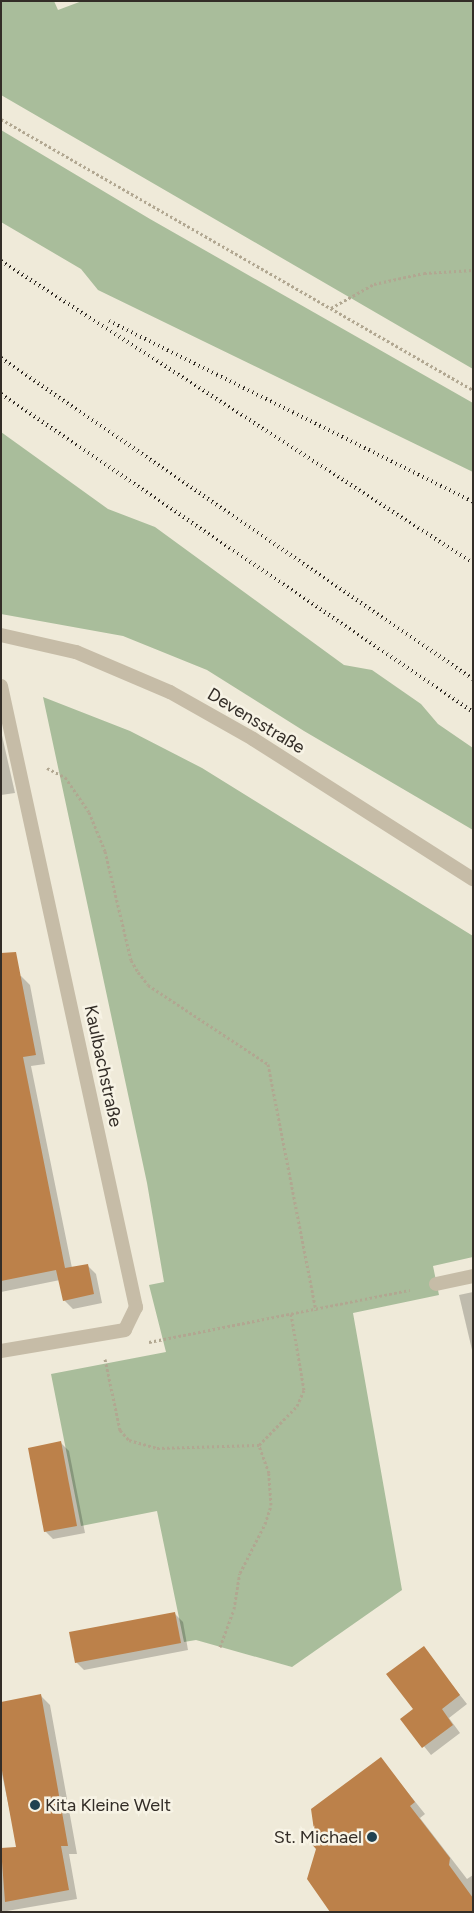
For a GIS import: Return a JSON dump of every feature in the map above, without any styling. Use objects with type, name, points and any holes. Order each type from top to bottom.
[{"type":"street","name":"Devensstraße","points":[[1,635],[76,652],[170,692],[253,739],[473,880]]},
{"type":"street","name":"Kaulbachstraße","points":[[1,686],[136,1307],[125,1330]]},
{"type":"street","points":[[436,1284],[473,1276]]},
{"type":"street","points":[[1,1351],[125,1330]]},
{"type":"path","points":[[1,119],[473,390]]},
{"type":"path","points":[[331,308],[374,284],[424,273],[473,270]]},
{"type":"path","points":[[16,751],[65,777],[89,812],[105,851],[131,960],[148,985],[268,1064],[316,1310]]},
{"type":"path","points":[[125,1330],[144,1343],[316,1310],[436,1284]]},
{"type":"path","points":[[100,1334],[124,1436],[157,1448],[258,1445],[297,1406],[304,1390],[292,1314]]},
{"type":"path","points":[[220,1647],[234,1609],[240,1573],[265,1524],[271,1505],[269,1473],[258,1445]]},
{"type":"green space","points":[[1,1],[54,1],[58,10],[82,1],[473,1],[473,369],[1,95]]},
{"type":"green space","points":[[1,130],[150,219],[473,403],[473,472],[98,290],[81,269],[1,222]]},
{"type":"green space","points":[[1,432],[108,509],[155,527],[344,665],[372,670],[421,704],[438,724],[473,748],[473,830],[304,731],[207,670],[123,636],[1,614]]},
{"type":"green space","points":[[43,697],[130,731],[202,768],[473,936],[473,1257],[433,1266],[439,1295],[353,1313],[402,1590],[292,1667],[196,1640],[184,1642],[157,1511],[81,1526],[51,1374],[166,1352],[149,1285],[164,1282],[147,1183]]},
{"type":"building","points":[[16,952],[36,1055],[23,1057],[65,1268],[88,1264],[94,1294],[63,1301],[56,1270],[1,1281],[1,953]]},
{"type":"building","points":[[61,1441],[77,1526],[44,1532],[28,1448]]},
{"type":"building","points":[[175,1612],[181,1643],[75,1663],[69,1632]]},
{"type":"building","points":[[424,1646],[460,1695],[442,1709],[453,1725],[422,1748],[400,1719],[413,1709],[386,1674]]},
{"type":"building","name":"Kita Kleine Welt","points":[[41,1694],[68,1846],[61,1846],[69,1890],[5,1902],[1,1848],[16,1847],[1,1765],[1,1702]]},
{"type":"building","name":"St. Michael","points":[[381,1757],[415,1802],[410,1806],[450,1858],[449,1865],[473,1898],[473,1912],[330,1912],[307,1879],[316,1849],[308,1840],[314,1830],[311,1809]]},
{"type":"railway","points":[[1,261],[473,563]]},
{"type":"railway","points":[[109,321],[473,502]]},
{"type":"railway","points":[[1,358],[473,679]]},
{"type":"railway","points":[[1,394],[473,712]]},
{"type":"place","name":"Kita Kleine Welt","points":[[35,1805]]},
{"type":"place","name":"St. Michael","points":[[372,1837]]}]
